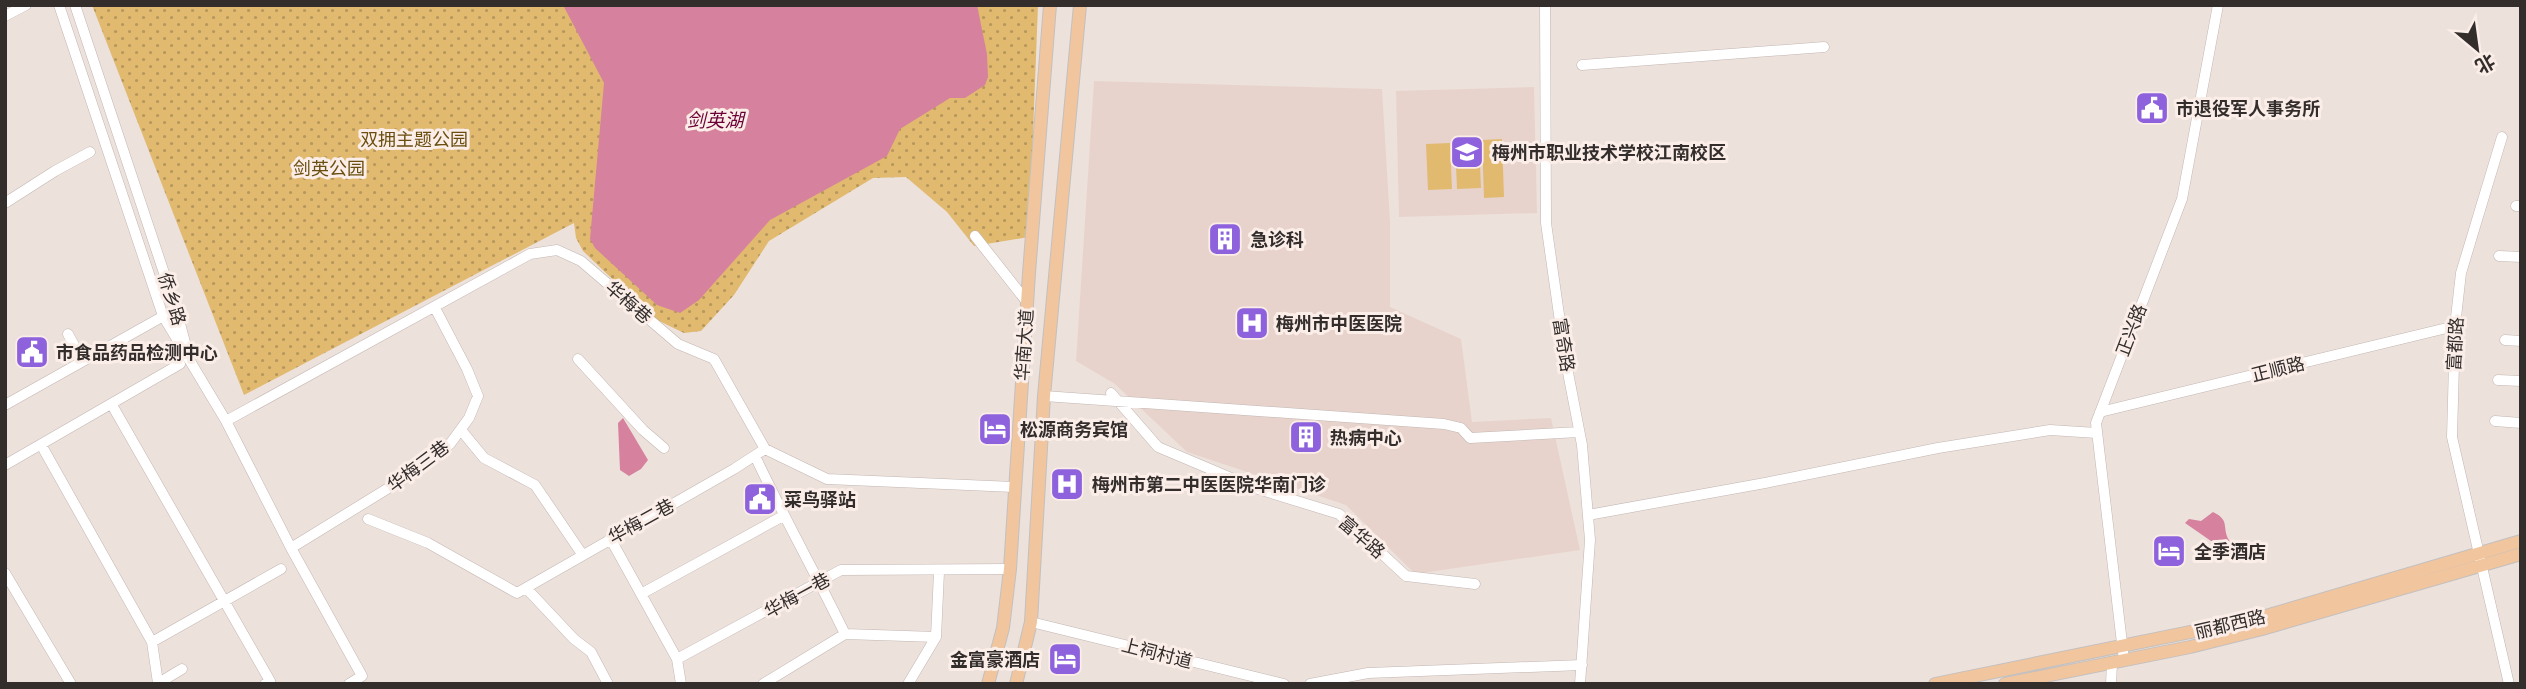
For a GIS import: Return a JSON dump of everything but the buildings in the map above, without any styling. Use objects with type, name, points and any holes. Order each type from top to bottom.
[{"type":"main road","name":"华南大道","points":[[988,684],[1003,628],[1010,569],[1050,5]]},
{"type":"main road","name":"华南大道","points":[[1016,684],[1031,622],[1044,396],[1080,5]]},
{"type":"main road","points":[[1026,330],[1051,329]]},
{"type":"main road","name":"丽都西路","points":[[2481,559],[2521,541]]},
{"type":"main road","name":"丽都西路","points":[[2004,684],[2120,656],[2481,559],[2521,554]]},
{"type":"main road","name":"丽都西路","points":[[1935,684],[2120,656]]},
{"type":"street","points":[[5,16],[26,5]]},
{"type":"street","name":"侨乡路","points":[[59,5],[163,316],[184,361]]},
{"type":"street","name":"侨乡路","points":[[75,5],[176,309],[184,361]]},
{"type":"street","name":"富奇路","points":[[1545,5],[1546,223],[1565,357],[1579,432],[1590,540],[1580,684]]},
{"type":"street","name":"正兴路","points":[[2111,684],[2120,656],[2096,423],[2182,199],[2218,5]]},
{"type":"street","points":[[1582,65],[1824,47]]},
{"type":"street","name":"富都路","points":[[2502,137],[2461,273],[2455,326],[2452,437],[2509,684]]},
{"type":"street","points":[[5,203],[90,152]]},
{"type":"street","points":[[975,236],[1027,302]]},
{"type":"street","name":"华梅巷","points":[[226,421],[530,254],[557,250],[581,261],[678,344],[714,359],[765,449]]},
{"type":"street","points":[[2499,256],[2521,257]]},
{"type":"street","name":"华梅三巷","points":[[291,548],[408,476],[450,444],[469,418],[478,397],[467,369],[435,308]]},
{"type":"street","points":[[5,405],[176,309]]},
{"type":"street","name":"正顺路","points":[[2100,412],[2455,326]]},
{"type":"street","points":[[68,334],[80,358]]},
{"type":"street","points":[[2505,340],[2521,341]]},
{"type":"street","points":[[578,359],[643,430],[664,448]]},
{"type":"street","points":[[5,465],[184,361],[226,421],[291,548],[362,676],[349,684]]},
{"type":"street","points":[[2498,380],[2521,381]]},
{"type":"street","name":"富华路","points":[[1111,393],[1157,446],[1255,488],[1339,514],[1406,576],[1475,584]]},
{"type":"street","points":[[1044,396],[1444,424],[1461,428],[1470,438],[1579,432]]},
{"type":"street","points":[[112,405],[270,681],[265,684]]},
{"type":"street","points":[[2495,421],[2521,422]]},
{"type":"street","points":[[461,430],[484,458],[535,485],[582,554]]},
{"type":"street","points":[[1588,515],[1938,448],[2050,430],[2097,433]]},
{"type":"street","points":[[765,449],[827,479],[1014,488]]},
{"type":"street","name":"华梅二巷","points":[[521,590],[765,449]]},
{"type":"street","points":[[44,450],[152,642],[157,684],[182,669]]},
{"type":"street","points":[[755,456],[845,634]]},
{"type":"street","points":[[640,594],[783,516]]},
{"type":"street","points":[[368,519],[428,543],[521,590],[592,652],[608,684]]},
{"type":"street","points":[[610,538],[677,659],[681,684]]},
{"type":"street","points":[[152,642],[281,569]]},
{"type":"street","name":"华梅一巷","points":[[677,659],[841,570],[1010,569]]},
{"type":"street","points":[[908,684],[936,637],[939,572]]},
{"type":"street","points":[[5,573],[71,684]]},
{"type":"street","name":"上祠村道","points":[[1031,622],[1284,684]]},
{"type":"street","points":[[763,684],[845,634],[936,637]]},
{"type":"street","points":[[1310,684],[1368,673],[1582,665]]},
{"type":"shaded area","name":"梅州市中医医院","points":[[1094,81],[1382,89],[1390,221],[1390,307],[1461,339],[1472,422],[1551,418],[1580,550],[1415,574],[1346,505],[1187,452],[1115,384],[1076,361]]},
{"type":"shaded area","name":"梅州市职业技术学校江南校区","points":[[1534,87],[1537,213],[1399,217],[1396,91]]},
{"type":"green space","name":"剑英公园","points":[[92,5],[1038,5],[1029,237],[974,246],[947,212],[906,177],[873,178],[769,241],[734,295],[701,331],[684,333],[653,318],[583,251],[576,238],[574,223],[244,395]]},
{"type":"green space","points":[[1502,139],[1504,197],[1484,198],[1482,140]]},
{"type":"green space","points":[[1479,142],[1481,188],[1457,189],[1455,143]]},
{"type":"green space","points":[[1450,143],[1452,189],[1428,190],[1426,144]]},
{"type":"water","name":"剑英湖","points":[[563,5],[977,5],[987,54],[988,77],[985,85],[965,98],[950,98],[900,129],[887,156],[770,220],[699,300],[680,313],[657,305],[595,248],[590,239],[604,83]]},
{"type":"water","points":[[623,418],[648,460],[641,469],[629,476],[620,470],[618,423]]},
{"type":"water","points":[[2213,512],[2224,522],[2231,549],[2224,550],[2185,523],[2189,519],[2201,521]]},
{"type":"place","name":"市退役军人事务所","points":[[2152,108]]},
{"type":"place","name":"梅州市职业技术学校江南校区","points":[[1467,152]]},
{"type":"place","name":"急诊科","points":[[1225,239]]},
{"type":"place","name":"梅州市中医医院","points":[[1252,323]]},
{"type":"place","name":"市食品药品检测中心","points":[[32,352]]},
{"type":"place","name":"松源商务宾馆","points":[[995,429]]},
{"type":"place","name":"热病中心","points":[[1306,437]]},
{"type":"place","name":"梅州市第二中医医院华南门诊","points":[[1067,484]]},
{"type":"place","name":"菜鸟驿站","points":[[760,499]]},
{"type":"place","name":"全季酒店","points":[[2169,551]]},
{"type":"place","name":"金富豪酒店","points":[[1065,659]]},
{"type":"park label","name":"双拥主题公园","points":[[414,139]]}]
